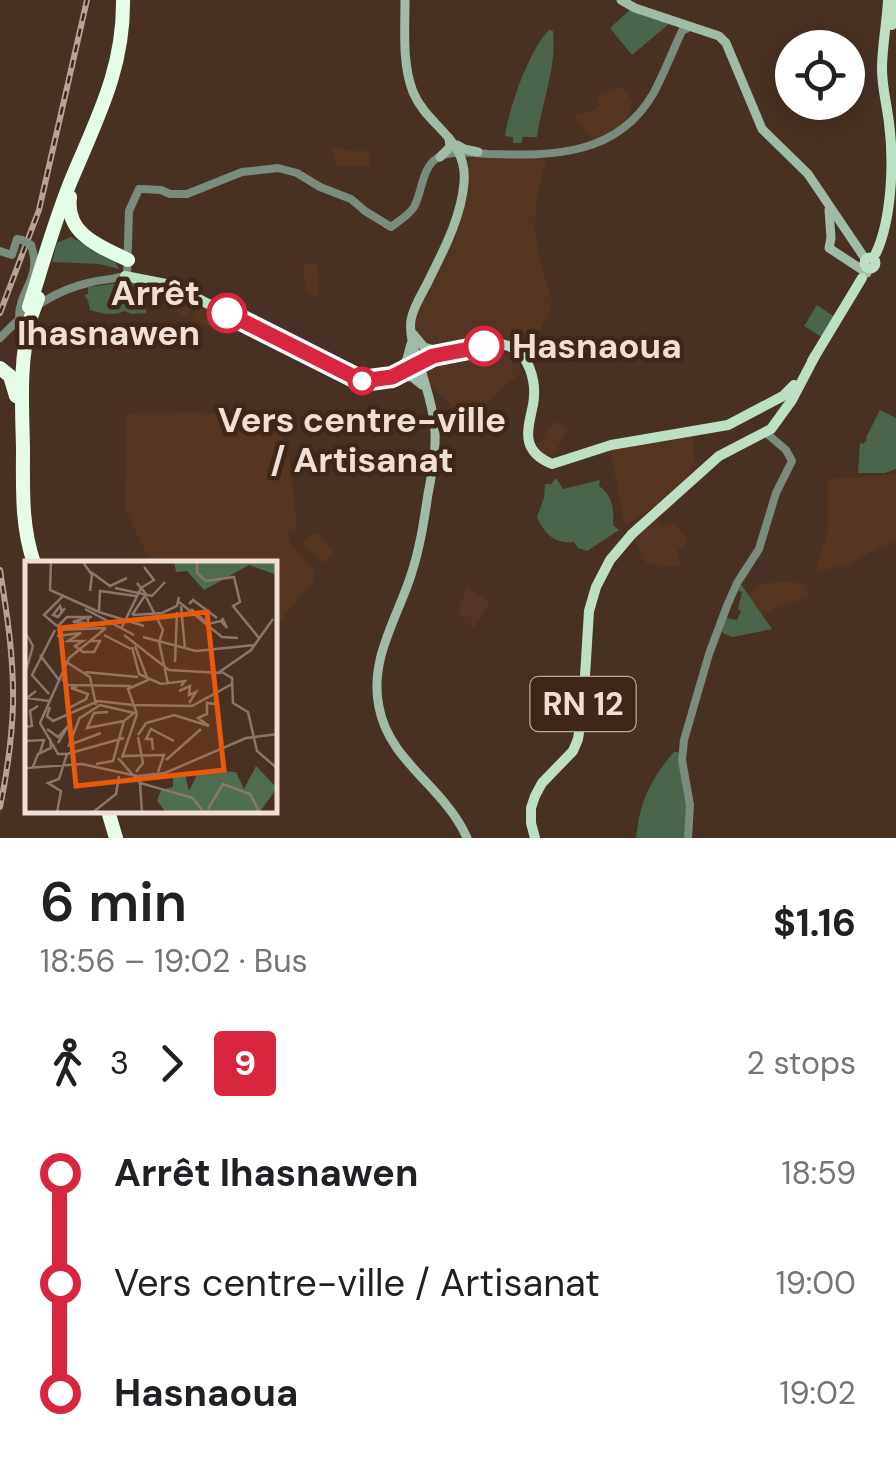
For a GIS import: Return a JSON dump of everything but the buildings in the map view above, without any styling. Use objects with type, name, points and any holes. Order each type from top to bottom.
[{"type":"highway","points":[[17,398],[10,376],[0,367],[12,361],[19,344],[56,222],[60,193],[114,59],[125,0]]},
{"type":"highway","points":[[31,561],[24,520],[22,432],[28,312],[70,195],[116,88],[125,41],[125,0]]},
{"type":"highway","points":[[70,195],[71,218],[81,234],[126,270]]},
{"type":"highway","points":[[54,244],[75,236],[126,270]]},
{"type":"highway","points":[[19,344],[19,518],[30,561]]},
{"type":"highway","points":[[106,813],[113,838]]},
{"type":"main road","points":[[406,0],[405,50],[410,83],[420,105],[445,131],[459,155],[460,191],[450,228],[409,317],[430,421],[432,453],[412,575],[380,651],[377,695],[386,731],[405,760],[450,806],[465,838]]},
{"type":"main road","points":[[621,0],[719,36],[726,43],[762,128],[803,168],[867,262]]},
{"type":"main road","points":[[867,262],[886,228],[889,203],[891,146],[882,74],[888,0]]},
{"type":"main road","points":[[883,60],[896,3]]},
{"type":"main road","points":[[883,60],[890,18]]},
{"type":"main road","points":[[439,158],[450,148],[445,131]]},
{"type":"main road","points":[[439,158],[456,159],[464,150],[479,153]]},
{"type":"main road","points":[[459,155],[479,153]]},
{"type":"main road","points":[[829,207],[829,247],[867,262]]},
{"type":"main road","name":"RN 12","points":[[535,838],[531,808],[535,796],[554,768],[573,751],[578,739],[590,611],[596,587],[611,558],[632,534],[719,456],[764,432],[783,398],[815,356],[867,262]]},
{"type":"main road","points":[[126,270],[171,285],[348,376],[366,381],[379,382],[435,355],[507,346],[519,352],[532,379],[534,400],[527,425],[528,440],[534,453],[552,464],[611,445],[728,426],[783,398]]},
{"type":"main road","points":[[411,338],[435,355]]},
{"type":"main road","points":[[402,373],[411,338]]},
{"type":"main road","points":[[366,381],[392,377],[429,357],[459,350]]},
{"type":"main road","points":[[423,383],[426,367],[435,355]]},
{"type":"main road","points":[[402,373],[423,383]]},
{"type":"street","points":[[676,22],[679,36]]},
{"type":"street","points":[[479,153],[521,155],[574,150],[613,136],[652,96],[679,36],[691,27]]},
{"type":"street","points":[[0,338],[28,312],[55,296],[88,282],[112,279],[126,270],[128,211],[142,191],[187,194],[242,172],[278,168],[351,198],[391,228],[414,207],[428,170],[439,158]]},
{"type":"street","points":[[0,250],[12,255],[17,239],[27,243],[35,257],[34,272],[18,309],[28,312]]},
{"type":"street","points":[[688,838],[690,806],[682,760],[684,740],[709,654],[736,583],[758,549],[776,493],[793,465],[786,450],[764,432]]},
{"type":"street","points":[[745,549],[752,560]]},
{"type":"street","points":[[752,560],[768,555]]},
{"type":"shaded area","points":[[620,86],[633,101],[627,122],[594,141],[573,116],[592,111],[600,105],[596,96]]},
{"type":"shaded area","points":[[331,146],[346,151],[369,151],[369,166],[337,166]]},
{"type":"shaded area","points":[[475,156],[540,157],[546,162],[537,195],[535,227],[539,258],[552,301],[533,345],[503,340],[440,349],[425,346],[415,335],[415,314],[448,245],[456,239],[468,163]]},
{"type":"shaded area","points":[[317,263],[319,298],[306,292],[303,264]]},
{"type":"shaded area","points":[[170,288],[196,300],[187,319],[169,307],[165,296]]},
{"type":"shaded area","points":[[199,302],[231,318],[224,332],[191,320]]},
{"type":"shaded area","points":[[501,352],[519,363],[521,372],[471,418],[465,418],[433,389],[428,371],[436,362]]},
{"type":"shaded area","points":[[223,409],[252,420],[262,417],[279,431],[289,454],[297,530],[288,532],[289,541],[314,571],[314,579],[278,624],[278,561],[150,561],[125,509],[126,413],[221,415]]},
{"type":"shaded area","points":[[555,421],[568,430],[553,455],[545,455],[537,446]]},
{"type":"shaded area","points":[[693,435],[694,463],[690,475],[654,507],[627,524],[610,450]]},
{"type":"shaded area","points":[[896,473],[896,541],[849,564],[817,572],[828,531],[828,479]]},
{"type":"shaded area","points":[[655,519],[663,527],[674,523],[689,542],[677,551],[681,566],[647,564],[634,539]]},
{"type":"shaded area","points":[[317,533],[334,553],[323,563],[302,543]]},
{"type":"shaded area","points":[[787,581],[807,585],[809,597],[773,609],[764,617],[748,595],[763,584]]},
{"type":"shaded area","points":[[467,586],[488,601],[474,628],[458,611]]},
{"type":"green space","points":[[631,9],[670,23],[632,55],[610,28]]},
{"type":"green space","points":[[549,30],[553,31],[553,58],[537,137],[523,137],[521,143],[513,143],[513,137],[505,136],[515,95],[534,51]]},
{"type":"green space","points":[[71,237],[115,261],[119,269],[52,262],[57,243]]},
{"type":"green space","points":[[135,281],[145,290],[146,313],[90,310],[84,295],[88,294],[88,287]]},
{"type":"green space","points":[[817,305],[835,317],[822,337],[804,326]]},
{"type":"green space","points":[[880,410],[896,418],[896,469],[858,473],[860,442],[867,440]]},
{"type":"green space","points":[[556,478],[563,489],[600,480],[599,486],[612,503],[613,525],[619,530],[587,551],[574,542],[551,537],[537,517],[545,484]]},
{"type":"green space","points":[[740,583],[772,629],[733,637],[724,634],[726,618],[737,620],[741,611],[738,609],[742,592],[734,588]]},
{"type":"green space","points":[[674,752],[678,752],[687,808],[685,838],[636,838],[648,792]]},
{"type":"railway","points":[[0,313],[39,210],[87,0]]},
{"type":"railway","points":[[0,570],[13,687],[10,743],[0,807]]},
{"type":"bus line","name":"9","points":[[227,313],[362,381],[392,377],[433,356],[484,346]]},
{"type":"place","name":"Arrêt Ihasnawen","points":[[227,313]]},
{"type":"place","name":"Hasnaoua","points":[[484,346]]},
{"type":"place","name":"Vers centre-ville / Artisanat","points":[[362,381]]}]
